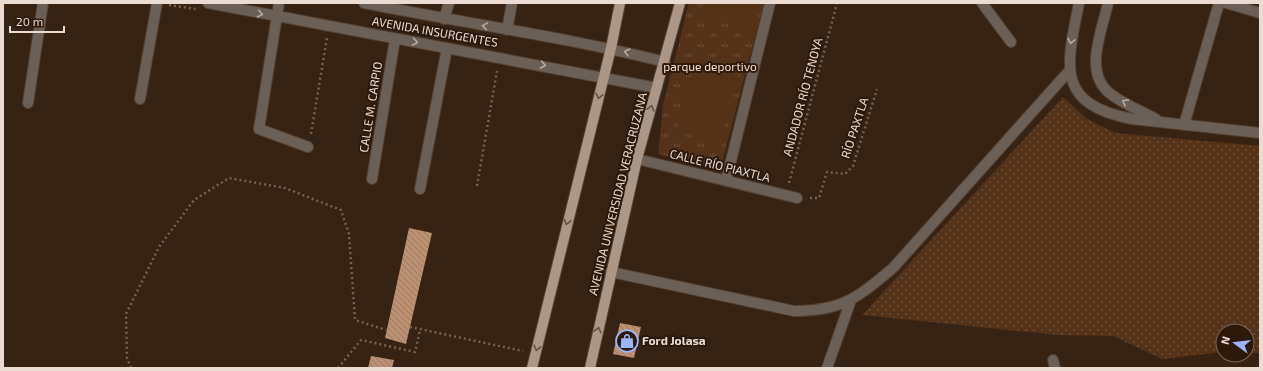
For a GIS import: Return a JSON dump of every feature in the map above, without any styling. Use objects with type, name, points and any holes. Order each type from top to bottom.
[{"type":"main road","points":[[532,368],[611,48],[620,3]]},
{"type":"main road","name":"AVENIDA UNIVERSIDAD VERACRUZANA","points":[[590,368],[637,159],[665,62],[680,3]]},
{"type":"street","points":[[28,103],[43,3]]},
{"type":"street","points":[[140,99],[157,3]]},
{"type":"street","name":"AVENIDA INSURGENTES","points":[[208,3],[395,39],[500,57],[657,88]]},
{"type":"street","points":[[279,3],[259,129],[308,147]]},
{"type":"street","name":"AVENIDA INSURGENTES","points":[[364,3],[444,19],[611,48],[665,62]]},
{"type":"street","points":[[444,19],[448,3]]},
{"type":"street","points":[[507,30],[512,3]]},
{"type":"street","points":[[726,182],[770,3]]},
{"type":"street","points":[[982,3],[1011,42]]},
{"type":"street","points":[[1080,3],[1070,49],[1069,71],[1075,88],[1086,101],[1113,116],[1260,133]]},
{"type":"street","points":[[1108,3],[1097,53],[1096,71],[1100,84],[1112,95],[1159,121]]},
{"type":"street","points":[[1184,125],[1219,3]]},
{"type":"street","points":[[1226,3],[1260,13]]},
{"type":"street","name":"CALLE M. CARPIO","points":[[372,179],[395,39]]},
{"type":"street","points":[[420,189],[447,48]]},
{"type":"street","points":[[611,272],[794,311],[815,311],[851,300],[862,294],[893,268],[1069,71]]},
{"type":"street","name":"CALLE RÍO PIAXTLA","points":[[637,159],[726,182],[797,198]]},
{"type":"street","points":[[827,368],[851,300]]},
{"type":"path","name":"ANDADOR RÍO TENOYA","points":[[785,195],[837,3]]},
{"type":"path","points":[[308,147],[328,30]]},
{"type":"path","points":[[477,186],[500,57]]},
{"type":"path","name":"RÍO PAXTLA","points":[[797,198],[819,198],[827,172],[845,174],[852,166],[877,89]]},
{"type":"path","points":[[130,368],[127,358],[126,314],[160,247],[194,200],[229,178],[285,188],[341,210],[349,234],[355,320],[386,330]]},
{"type":"path","points":[[410,328],[535,354]]},
{"type":"path","points":[[338,368],[361,340],[415,352],[420,330]]},
{"type":"green space","name":"parque deportivo","points":[[689,3],[764,3],[720,170],[658,154],[663,105]]},
{"type":"green space","points":[[704,3],[757,3],[751,29],[700,17]]},
{"type":"green space","points":[[695,62],[738,73],[720,143],[677,130]]},
{"type":"green space","points":[[1063,97],[1087,119],[1115,133],[1260,146],[1260,353],[1255,353],[1255,323],[1215,323],[1215,353],[1162,359],[1113,336],[1058,335],[862,315]]},
{"type":"building","points":[[409,228],[432,233],[406,344],[385,338]]},
{"type":"building","name":"Ford Jolasa","points":[[620,323],[641,327],[634,358],[613,354]]},
{"type":"building","points":[[371,356],[394,360],[392,368],[368,368]]},
{"type":"place","name":"Ford Jolasa","points":[[627,341]]}]
